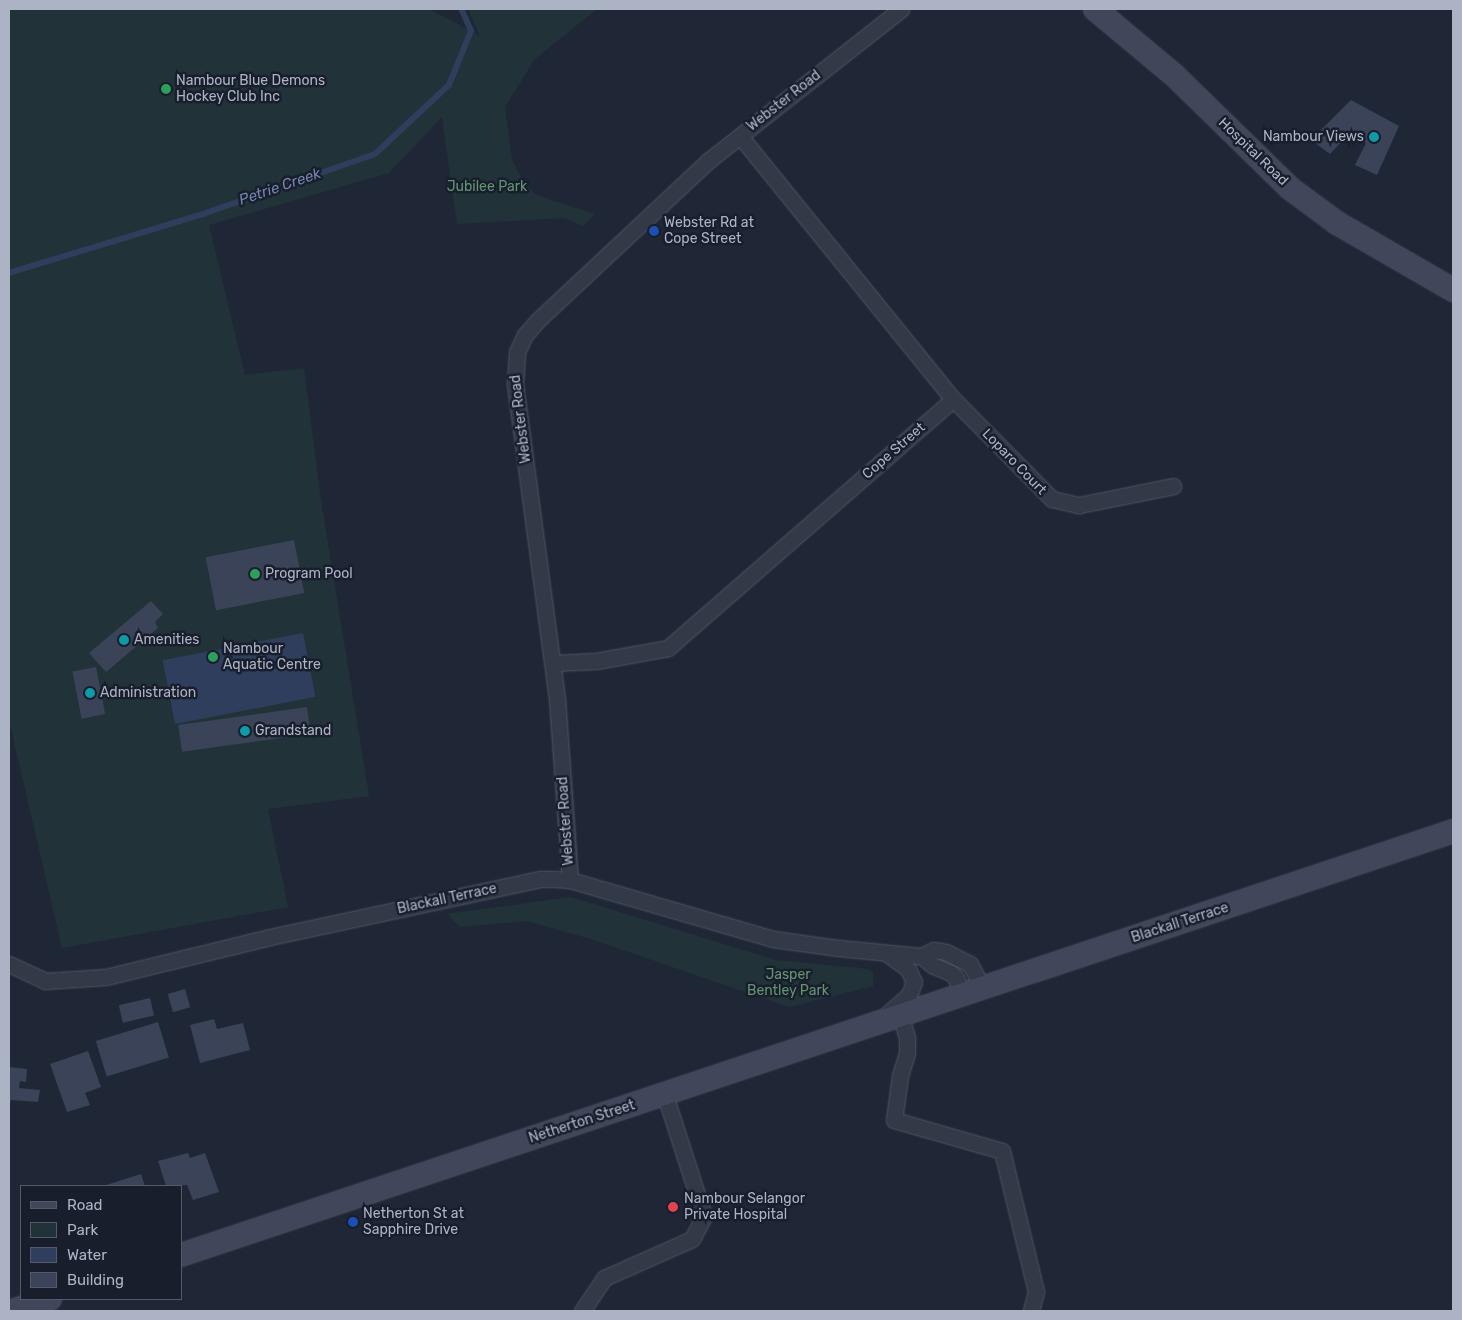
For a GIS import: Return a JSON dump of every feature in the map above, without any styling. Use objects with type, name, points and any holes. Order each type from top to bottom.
[{"type":"main road","name":"Hospital Road","points":[[1095,9],[1174,75],[1291,189],[1337,223],[1453,290]]},
{"type":"main road","name":"Blackall Terrace","points":[[973,992],[1453,831]]},
{"type":"main road","name":"Netherton Street","points":[[182,1255],[973,992]]},
{"type":"main road","points":[[12,1311],[47,1300]]},
{"type":"street","name":"Webster Road","points":[[570,880],[553,664],[515,383],[518,352],[525,336],[538,321],[644,220],[740,136],[901,9]]},
{"type":"street","points":[[740,136],[953,399]]},
{"type":"street","name":"Loparo Court","points":[[953,399],[1052,500],[1079,506],[1173,486]]},
{"type":"street","name":"Cope Street","points":[[553,664],[596,661],[668,648],[953,399]]},
{"type":"street","name":"Blackall Terrace","points":[[9,964],[45,980],[106,977],[270,937],[541,878],[570,880],[756,935],[796,943],[921,956],[934,950],[960,957],[975,971],[973,992]]},
{"type":"street","name":"Blackall Terrace","points":[[872,1026],[902,1002],[913,988],[913,977],[908,969],[886,953]]},
{"type":"street","name":"Blackall Terrace","points":[[921,956],[932,965],[951,973],[973,992]]},
{"type":"street","points":[[901,1017],[907,1038],[907,1053],[900,1076],[894,1120],[1002,1151],[1036,1292],[1031,1311]]},
{"type":"street","points":[[582,1311],[604,1278],[692,1238],[704,1216],[665,1095]]},
{"type":"green space","name":"Jubilee Park","points":[[9,9],[429,9],[480,36],[468,9],[597,9],[535,59],[505,107],[512,160],[523,181],[536,195],[595,214],[583,226],[564,218],[457,224],[442,117],[389,173],[209,225],[245,375],[304,368],[320,494],[369,796],[268,809],[288,907],[62,948],[9,720]]},
{"type":"green space","name":"Jasper Bentley Park","points":[[571,897],[775,960],[868,969],[873,973],[873,986],[789,1007],[591,939],[527,921],[460,927],[447,914]]},
{"type":"water","points":[[303,633],[315,697],[175,724],[163,660]]},
{"type":"building","name":"Nambour Views","points":[[1351,100],[1399,126],[1377,175],[1355,165],[1366,143],[1348,135],[1330,154],[1311,140]]},
{"type":"building","name":"Program Pool","points":[[294,540],[304,593],[216,610],[206,557]]},
{"type":"building","name":"Amenities","points":[[151,601],[163,614],[155,622],[158,628],[106,672],[89,653]]},
{"type":"building","name":"Administration","points":[[96,667],[105,714],[82,719],[72,672]]},
{"type":"building","name":"Grandstand","points":[[307,707],[311,734],[182,752],[178,725]]},
{"type":"building","points":[[185,989],[190,1007],[173,1012],[168,994]]},
{"type":"building","points":[[150,998],[154,1016],[123,1023],[119,1005]]},
{"type":"building","points":[[214,1019],[217,1029],[243,1023],[250,1050],[200,1063],[190,1025]]},
{"type":"building","points":[[158,1022],[169,1057],[107,1076],[96,1041]]},
{"type":"building","points":[[88,1051],[101,1087],[85,1093],[90,1105],[67,1112],[50,1064]]},
{"type":"building","points":[[9,1067],[27,1069],[26,1082],[20,1081],[19,1088],[40,1090],[38,1102],[11,1100],[9,1108]]},
{"type":"building","points":[[188,1153],[190,1158],[205,1153],[219,1192],[193,1200],[187,1185],[166,1185],[158,1161]]},
{"type":"building","points":[[141,1174],[145,1185],[106,1185]]},
{"type":"waterway","name":"Petrie Creek","points":[[9,273],[203,214],[375,154],[449,85],[471,31],[461,9]]},
{"type":"place","name":"Nambour Blue Demons Hockey Club Inc","points":[[166,89]]},
{"type":"place","name":"Nambour Views","points":[[1374,137]]},
{"type":"place","name":"Webster Rd at Cope Street","points":[[654,231]]},
{"type":"place","name":"Program Pool","points":[[255,574]]},
{"type":"place","name":"Amenities","points":[[124,640]]},
{"type":"place","name":"Nambour Aquatic Centre","points":[[213,657]]},
{"type":"place","name":"Administration","points":[[90,693]]},
{"type":"place","name":"Grandstand","points":[[245,731]]},
{"type":"place","name":"Nambour Selangor Private Hospital","points":[[673,1207]]},
{"type":"place","name":"Netherton St at Sapphire Drive","points":[[353,1222]]}]
